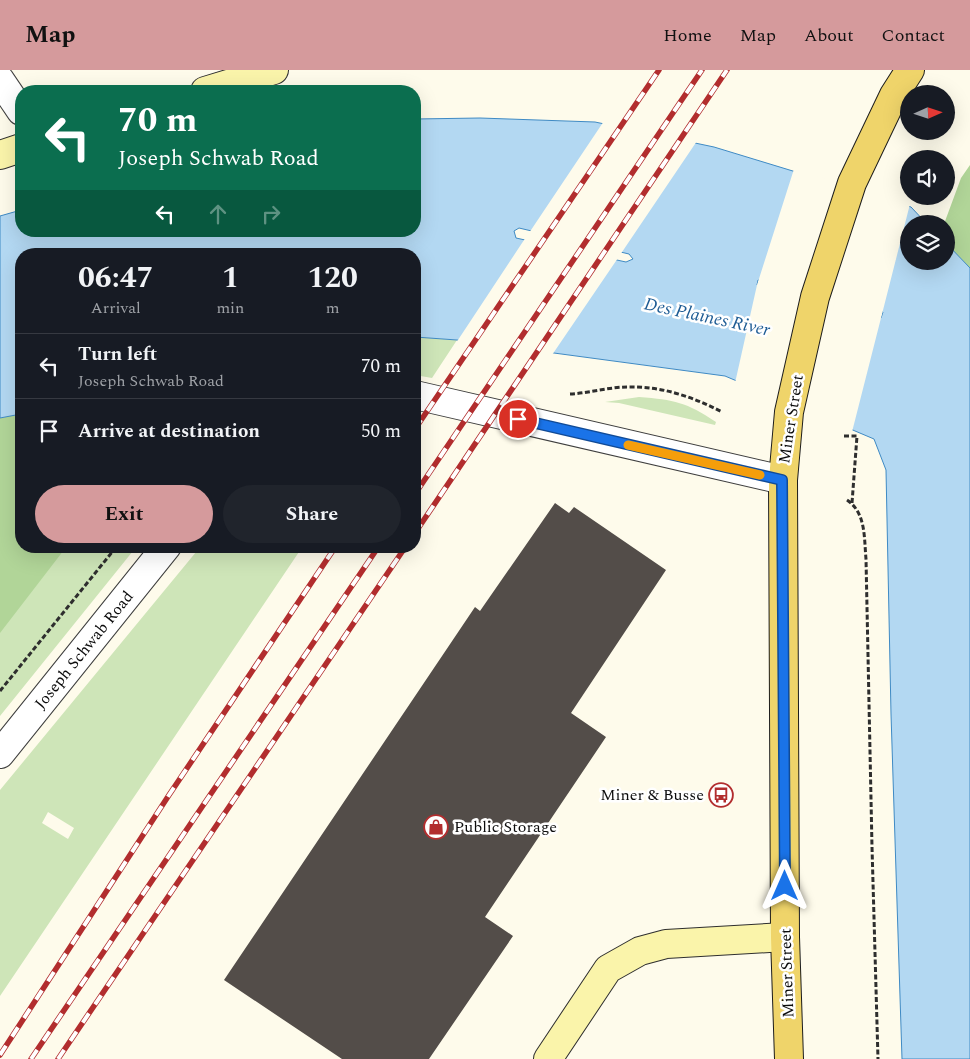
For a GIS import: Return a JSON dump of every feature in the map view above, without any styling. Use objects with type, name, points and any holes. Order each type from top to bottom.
[{"type":"main road","points":[[225,85],[274,70]]},
{"type":"main road","points":[[882,70],[894,95]]},
{"type":"main road","name":"Miner Street","points":[[789,1059],[785,937],[782,480],[789,412],[814,297],[852,183],[894,95],[910,70]]},
{"type":"main road","points":[[0,155],[15,150]]},
{"type":"main road","points":[[548,1059],[608,969],[640,951],[666,944],[785,937]]},
{"type":"street","points":[[0,80],[15,102]]},
{"type":"street","points":[[421,396],[782,480]]},
{"type":"street","name":"Joseph Schwab Road","points":[[0,754],[161,553]]},
{"type":"path","points":[[564,394],[628,387],[671,391],[722,412]]},
{"type":"path","points":[[844,436],[857,436],[852,504]]},
{"type":"path","points":[[847,500],[863,520],[866,558],[878,1059]]},
{"type":"path","points":[[0,691],[111,553]]},
{"type":"green space","points":[[970,165],[970,268],[955,252],[955,215],[947,215],[951,205],[955,205],[955,194],[961,178]]},
{"type":"green space","points":[[421,337],[457,340],[432,378],[421,376]]},
{"type":"green space","points":[[639,397],[680,403],[716,422],[715,425],[619,403],[605,402]]},
{"type":"green space","points":[[15,415],[15,553],[131,553],[0,716],[0,418]]},
{"type":"green space","points":[[15,415],[15,553],[62,553],[0,633],[0,418]]},
{"type":"green space","points":[[195,553],[298,553],[0,996],[0,790]],"holes":[[[48,812],[74,828],[68,839],[42,823]]]},
{"type":"water","name":"Des Plaines River","points":[[480,118],[595,122],[714,147],[911,207],[919,215],[900,215],[900,270],[955,270],[955,252],[970,268],[970,1059],[902,1059],[891,714],[886,470],[874,439],[725,376],[457,340],[421,337],[421,248],[15,248],[15,415],[0,418],[0,216],[15,212],[15,237],[421,237],[421,119]],"holes":[[[519,228],[629,254],[633,259],[626,262],[516,238],[514,231]],[[758,280],[883,312],[881,318],[757,285]]]},
{"type":"pier","points":[[604,121],[697,141],[620,255],[529,233]]},
{"type":"pier","points":[[794,169],[900,201],[900,205],[910,205],[907,215],[900,215],[900,243],[852,432],[735,383],[757,285]]},
{"type":"pier","points":[[526,237],[618,258],[552,355],[456,343]]},
{"type":"building","name":"Public Storage","points":[[555,503],[569,513],[574,507],[666,570],[571,713],[606,737],[485,917],[513,936],[429,1059],[342,1059],[224,980],[475,607],[480,611]]},
{"type":"railway","points":[[421,420],[659,70]]},
{"type":"railway","points":[[421,485],[702,70]]},
{"type":"railway","points":[[421,524],[727,70]]},
{"type":"railway","points":[[0,1055],[169,795],[331,553]]},
{"type":"railway","points":[[31,1059],[374,553]]},
{"type":"railway","points":[[58,1059],[401,553]]},
{"type":"slow traffic","points":[[628,445],[760,475]]},
{"type":"place","name":"Miner & Busse","points":[[721,795]]},
{"type":"place","name":"Public Storage","points":[[436,827]]},
{"type":"route","points":[[518,419],[782,480],[785,886]]}]
